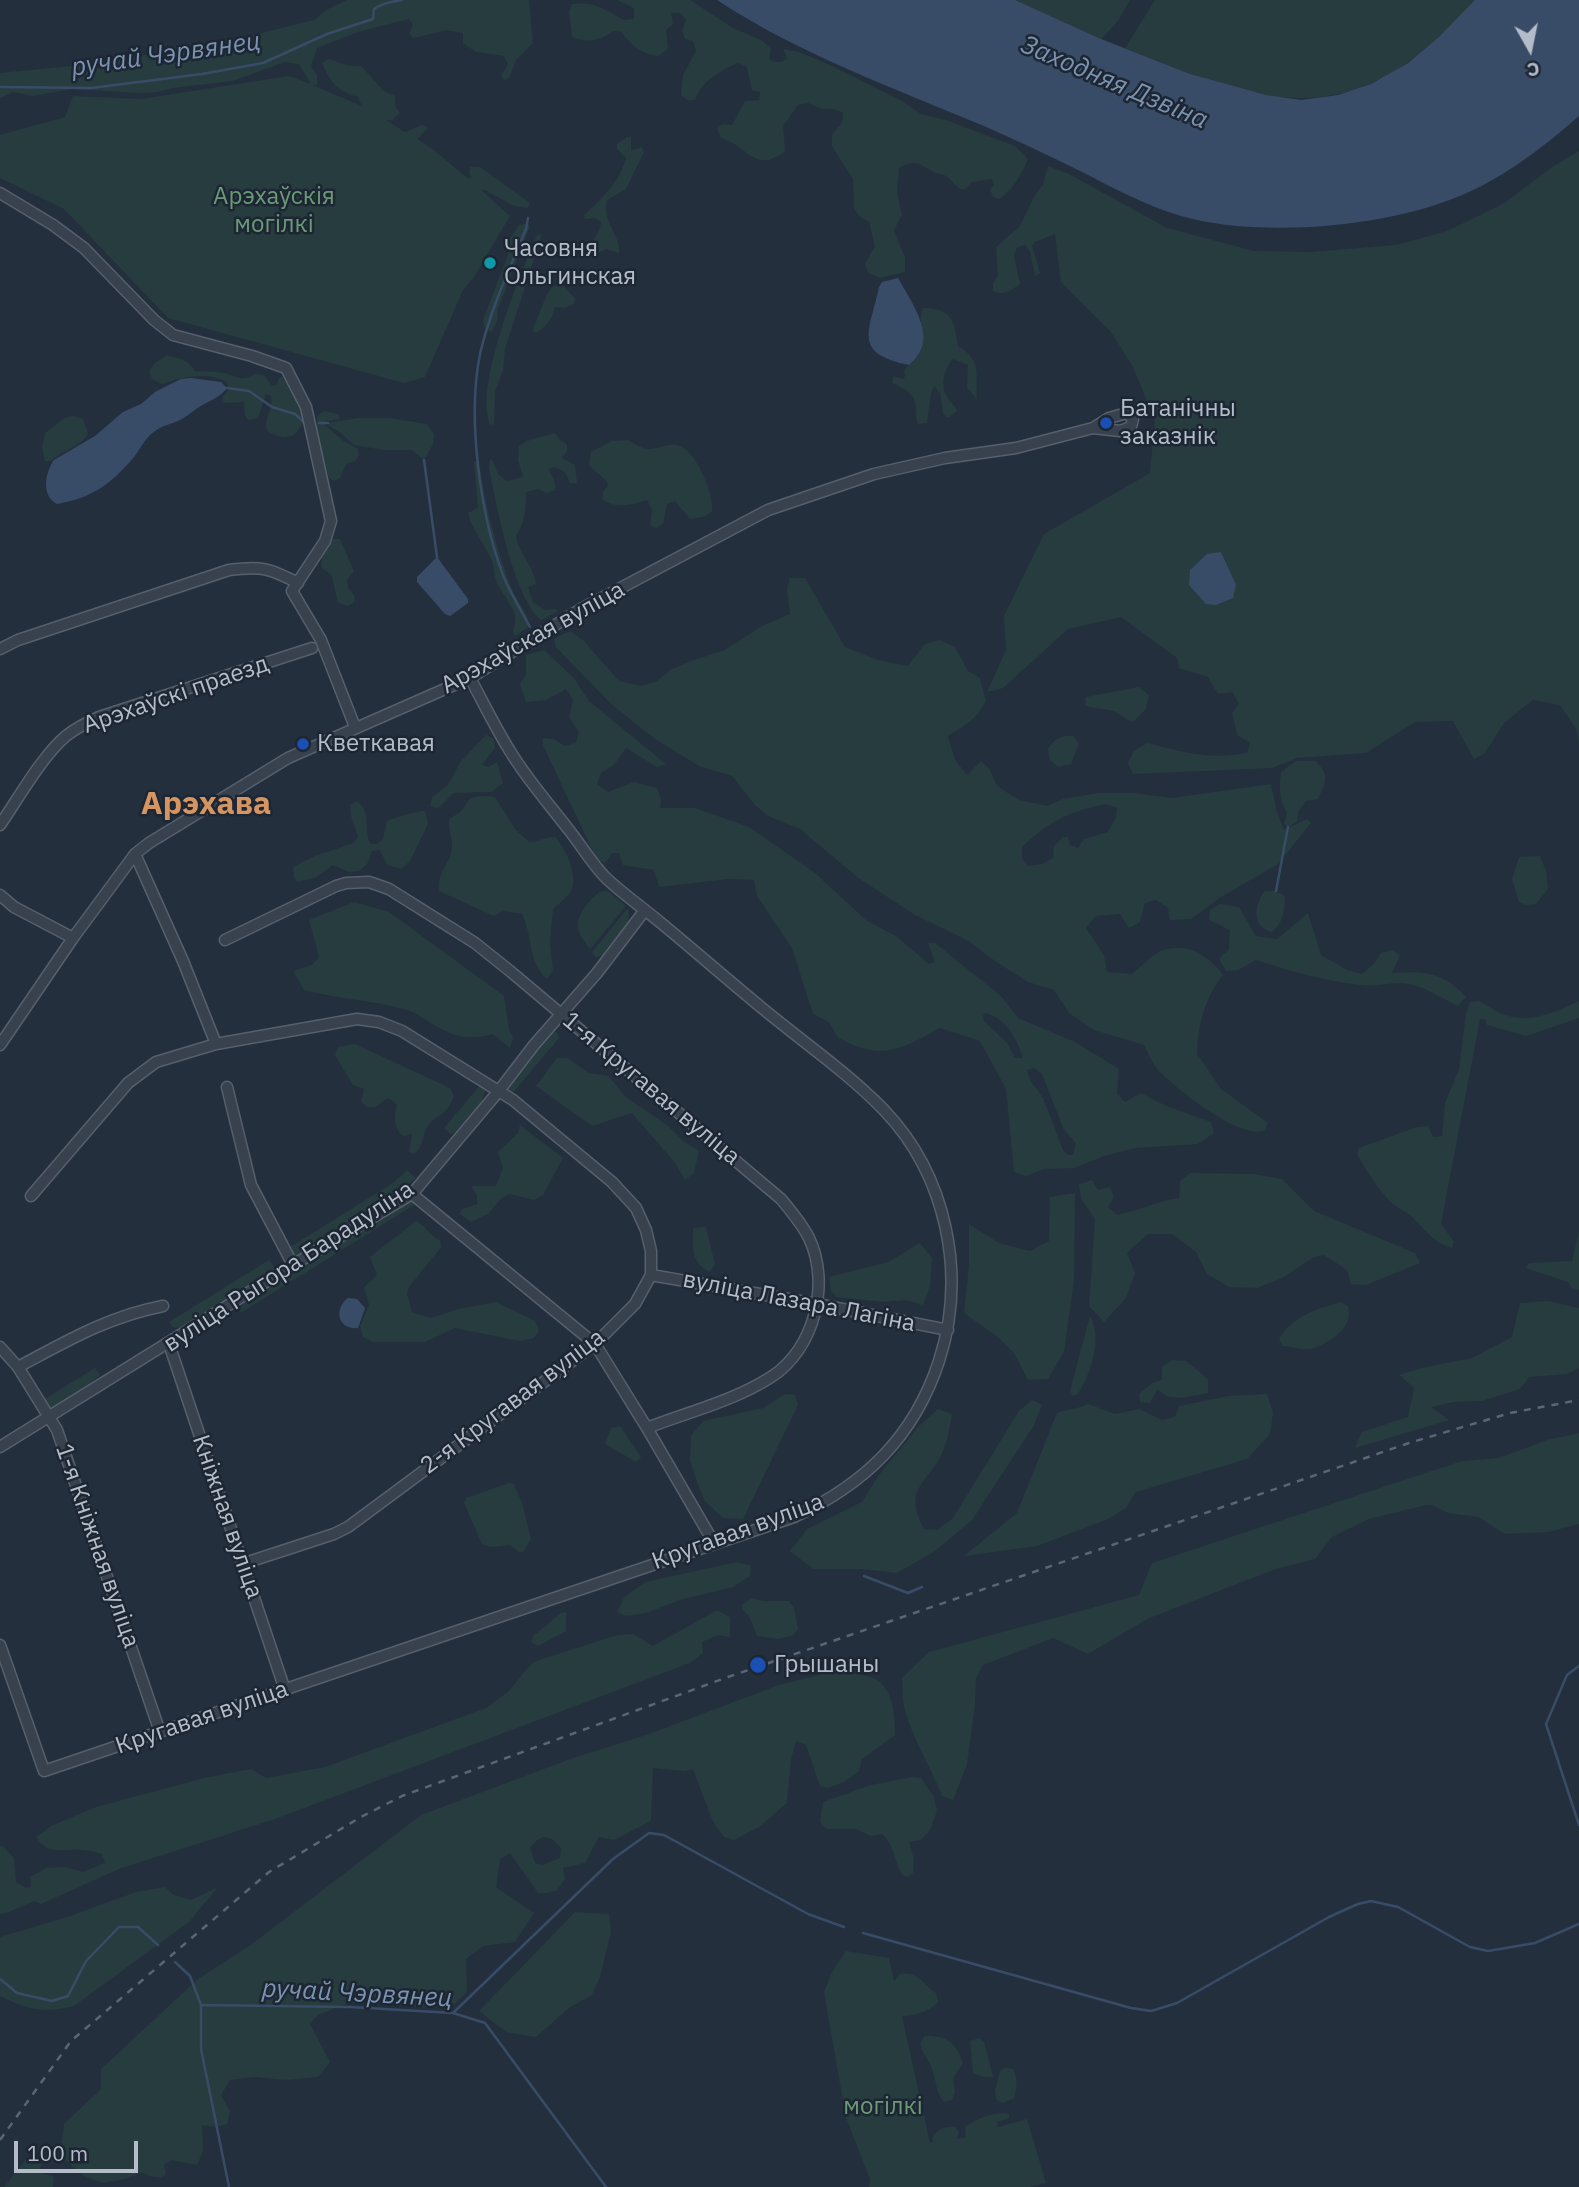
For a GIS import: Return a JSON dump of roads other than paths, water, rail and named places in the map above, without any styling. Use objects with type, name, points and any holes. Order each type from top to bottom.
[{"type":"street","points":[[0,194],[54,225],[84,248],[154,320],[173,335],[286,368],[306,407],[331,522],[325,541],[292,591],[321,640],[355,727]]},
{"type":"street","name":"Арэхаўская вуліца","points":[[0,1045],[72,938],[135,854],[256,777],[355,727],[470,678],[572,614],[768,510],[874,474],[944,458],[1016,448],[1093,428]]},
{"type":"street","points":[[0,649],[18,640],[229,570],[250,567],[272,569],[298,583]]},
{"type":"street","name":"Арэхаўскі праезд","points":[[0,825],[53,750],[66,736],[82,725],[99,717],[312,648]]},
{"type":"street","name":"Кругавая вуліца","points":[[0,1645],[44,1771],[794,1517],[844,1490],[878,1464],[919,1407],[934,1376],[947,1330],[952,1263],[936,1191],[911,1144],[885,1112],[838,1068],[604,877],[511,753],[470,678]]},
{"type":"street","points":[[135,854],[188,972],[216,1044]]},
{"type":"street","name":"1-я Кругавая вуліца","points":[[225,940],[335,886],[369,882],[389,889],[475,943],[781,1199],[810,1241],[817,1275],[817,1304],[812,1323],[802,1343],[787,1364],[774,1376],[743,1392],[647,1428]]},
{"type":"street","points":[[0,895],[14,907],[72,938]]},
{"type":"street","name":"вуліца Рыгора Барадуліна","points":[[0,1447],[412,1194],[597,973],[645,910]]},
{"type":"street","points":[[31,1196],[141,1071],[169,1057],[216,1044],[357,1019],[379,1022],[402,1031],[513,1100],[612,1182],[636,1208],[646,1230],[651,1251],[651,1275]]},
{"type":"street","points":[[227,1087],[251,1185],[293,1265]]},
{"type":"street","points":[[412,1194],[595,1344],[647,1428],[713,1544]]},
{"type":"street","name":"вуліца Лазара Лагіна","points":[[651,1275],[947,1330]]},
{"type":"street","name":"2-я Кругавая вуліца","points":[[242,1564],[348,1527],[595,1344],[635,1304],[651,1275]]},
{"type":"street","points":[[18,1367],[95,1326],[163,1306]]},
{"type":"street","name":"Кніжная вуліца","points":[[169,1344],[285,1690]]},
{"type":"street","name":"1-я Кніжная вуліца","points":[[0,1346],[18,1367],[51,1417],[160,1732]]},
{"type":"water","name":"Заходняя Дзвіна","points":[[717,0],[1015,0],[1101,39],[1190,74],[1266,95],[1301,100],[1338,95],[1371,84],[1408,63],[1439,37],[1475,0],[1579,0],[1579,116],[1500,176],[1440,203],[1367,221],[1328,226],[1288,228],[1213,223],[1181,216],[1142,202],[984,126],[814,54]]},
{"type":"water","points":[[898,278],[916,310],[923,333],[923,345],[909,365],[879,354],[872,347],[869,338],[879,287],[882,282]]},
{"type":"water","points":[[181,379],[221,382],[227,388],[183,418],[154,432],[126,467],[91,494],[57,504],[52,500],[46,484],[48,471],[54,460],[95,436],[123,412],[141,404],[155,392]]},
{"type":"water","points":[[1221,552],[1236,585],[1233,598],[1216,605],[1206,604],[1189,585],[1190,570],[1207,554]]},
{"type":"water","points":[[437,557],[468,599],[468,603],[450,616],[445,614],[417,582],[417,577]]},
{"type":"water","points":[[348,1298],[357,1299],[365,1308],[358,1328],[346,1326],[340,1318],[340,1308]]},
{"type":"waterway","name":"ручай Чэрвянец","points":[[0,87],[91,88],[202,74],[263,63],[327,34],[373,19],[374,9],[377,7],[402,0]]},
{"type":"waterway","points":[[528,218],[489,322],[480,354],[476,379],[475,436],[482,495],[495,551],[512,595],[530,627]]},
{"type":"waterway","points":[[227,388],[249,391],[272,407],[295,414],[305,423]]},
{"type":"waterway","points":[[319,423],[328,423]]},
{"type":"waterway","points":[[424,460],[437,557]]},
{"type":"waterway","points":[[1276,891],[1288,827]]},
{"type":"waterway","points":[[864,1576],[908,1593],[922,1587]]},
{"type":"waterway","points":[[1579,1666],[1567,1675],[1546,1724],[1579,1825]]},
{"type":"waterway","points":[[454,2012],[613,1859],[649,1833],[664,1835],[808,1914],[844,1927]]},
{"type":"waterway","points":[[863,1933],[1131,2008],[1151,2011],[1177,2003],[1329,1917],[1371,1901],[1398,1907],[1470,1947],[1488,1951],[1535,1943],[1579,1924]]},
{"type":"waterway","name":"ручай Чэрвянец","points":[[0,1979],[17,1993],[52,2001],[68,1996],[86,1961],[119,1927],[138,1927],[158,1945]]},
{"type":"waterway","name":"ручай Чэрвянец","points":[[175,1962],[190,1976],[201,2005],[350,2007],[453,2013],[485,2023],[606,2187]]},
{"type":"waterway","points":[[201,2005],[201,2049],[229,2187]]},
{"type":"railway","points":[[0,2140],[71,2041],[269,1872],[361,1817],[402,1796],[728,1677],[1409,1443],[1510,1413],[1579,1400]]},
{"type":"place","name":"Часовня Ольгинская","points":[[490,263]]},
{"type":"place","name":"Батанічны заказнік","points":[[1106,423]]},
{"type":"place","name":"Кветкавая","points":[[303,744]]},
{"type":"place","name":"Грышаны","points":[[758,1665]]},
{"type":"district","name":"Арэхава","points":[[206,805]]},
{"type":"park label","name":"Арэхаўскія могілкі","points":[[274,211]]},
{"type":"park label","name":"могілкі","points":[[883,2107]]}]
